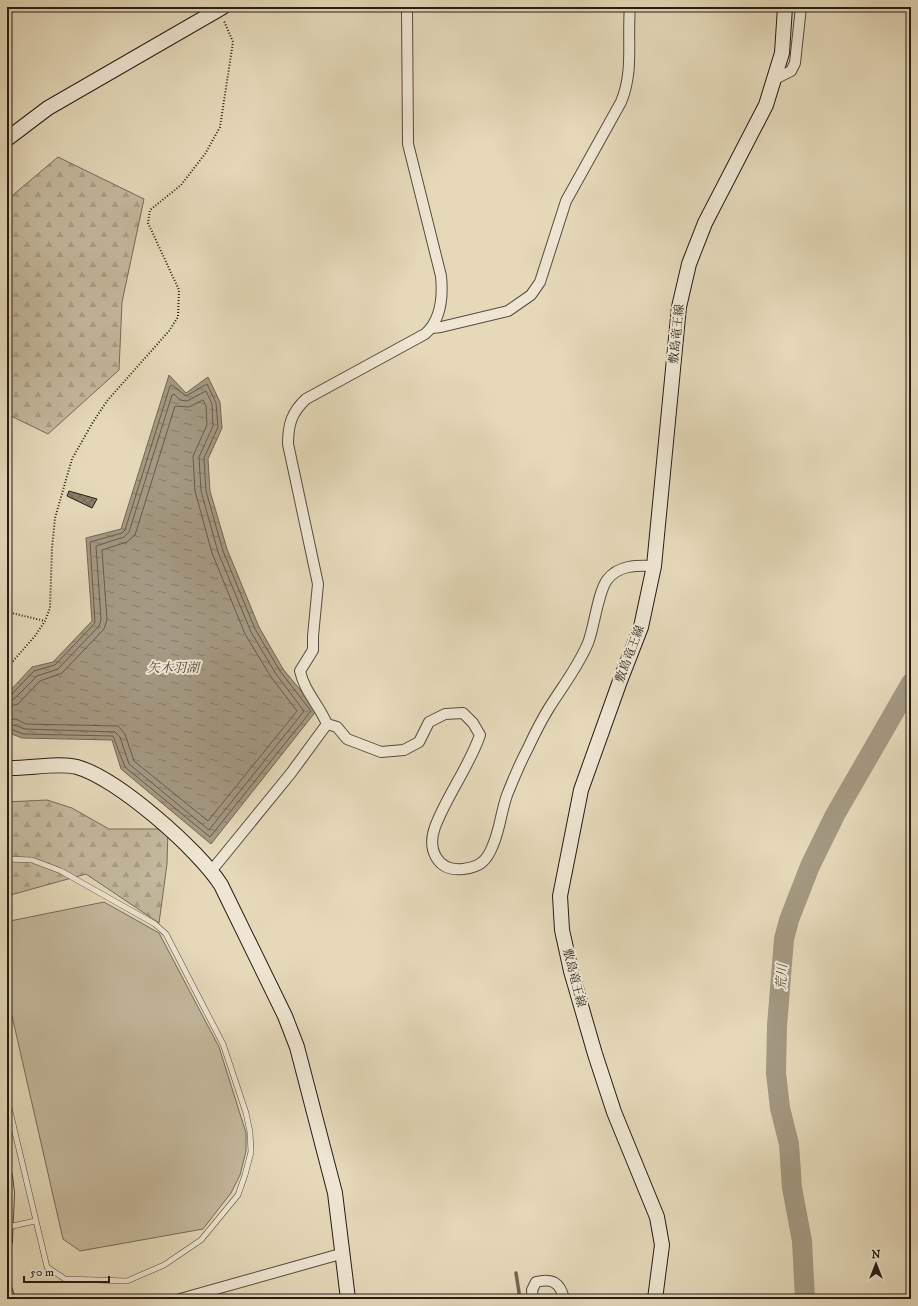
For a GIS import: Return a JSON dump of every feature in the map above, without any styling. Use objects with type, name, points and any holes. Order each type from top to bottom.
[{"type":"main road","name":"敷島竜王線","points":[[655,1299],[662,1245],[657,1217],[614,1112],[595,1054],[571,970],[562,930],[560,896],[581,790],[641,627],[654,566],[679,307],[689,264],[705,223],[766,105],[782,53],[785,7]]},
{"type":"main road","points":[[7,139],[48,108],[221,8]]},
{"type":"main road","points":[[7,768],[75,766],[90,772],[128,795],[171,831],[212,870],[221,885],[285,1016],[294,1039],[334,1187],[344,1253],[348,1299]]},
{"type":"street","points":[[407,7],[408,144],[441,276],[443,291],[441,305],[432,328]]},
{"type":"street","points":[[630,7],[630,65],[626,91],[566,201],[540,282],[531,295],[508,311],[432,328],[410,343],[306,399],[297,408],[290,423],[288,444],[318,584],[312,636],[313,650],[300,672],[303,685],[322,712],[327,724],[336,727],[347,739],[381,752],[404,750],[419,742],[429,722],[445,714],[463,713],[473,723],[480,735],[475,750],[435,827],[432,843],[435,858],[445,867],[458,870],[476,867],[486,860],[493,845],[507,796],[548,709],[566,683],[588,644],[606,582],[613,573],[625,568],[639,565],[654,566]]},
{"type":"street","points":[[775,79],[792,71],[795,63],[801,7]]},
{"type":"street","points":[[212,870],[291,773],[327,724]]},
{"type":"street","points":[[7,1176],[10,1193],[7,1241]]},
{"type":"street","points":[[180,1299],[344,1253]]},
{"type":"street","points":[[533,1299],[532,1290],[536,1282],[546,1279],[556,1283],[562,1291],[564,1299]]},
{"type":"street","points":[[7,1290],[10,1299]]},
{"type":"lane","points":[[7,859],[32,860],[62,871],[155,924],[166,934],[223,1044],[246,1113],[250,1132],[251,1152],[238,1195],[201,1240],[164,1265],[127,1281],[65,1279],[47,1267],[7,1099]]},
{"type":"lane","points":[[8,1227],[36,1221]]},
{"type":"path","points":[[7,668],[35,636],[45,622],[50,608],[52,548],[55,518],[72,459],[107,401],[169,331],[178,318],[179,290],[148,223],[150,210],[181,185],[205,154],[220,127],[233,42],[221,8]]},
{"type":"path","points":[[7,612],[45,622]]},
{"type":"green space","points":[[58,157],[144,199],[122,302],[119,370],[48,434],[7,414],[7,200]]},
{"type":"green space","points":[[47,800],[72,808],[109,829],[168,829],[167,864],[159,923],[86,874],[7,896],[7,802]]},
{"type":"green space","points":[[104,902],[159,933],[219,1047],[246,1133],[246,1151],[240,1175],[231,1193],[203,1229],[80,1251],[63,1239],[7,994],[7,924],[10,921]]},
{"type":"water","name":"矢木羽湖","points":[[169,375],[186,393],[208,377],[220,402],[222,428],[208,459],[210,491],[227,549],[259,627],[283,669],[317,710],[211,844],[121,769],[112,740],[22,738],[12,734],[7,736],[7,694],[32,667],[53,662],[92,621],[86,538],[121,529]]},
{"type":"building","points":[[69,491],[97,499],[92,508],[67,496]]},
{"type":"waterway","name":"荒川","points":[[805,1299],[802,1241],[792,1188],[789,1144],[780,1108],[776,1073],[777,1026],[784,939],[789,920],[810,866],[835,815],[911,683]]},
{"type":"waterway","points":[[516,1273],[520,1299]]}]
